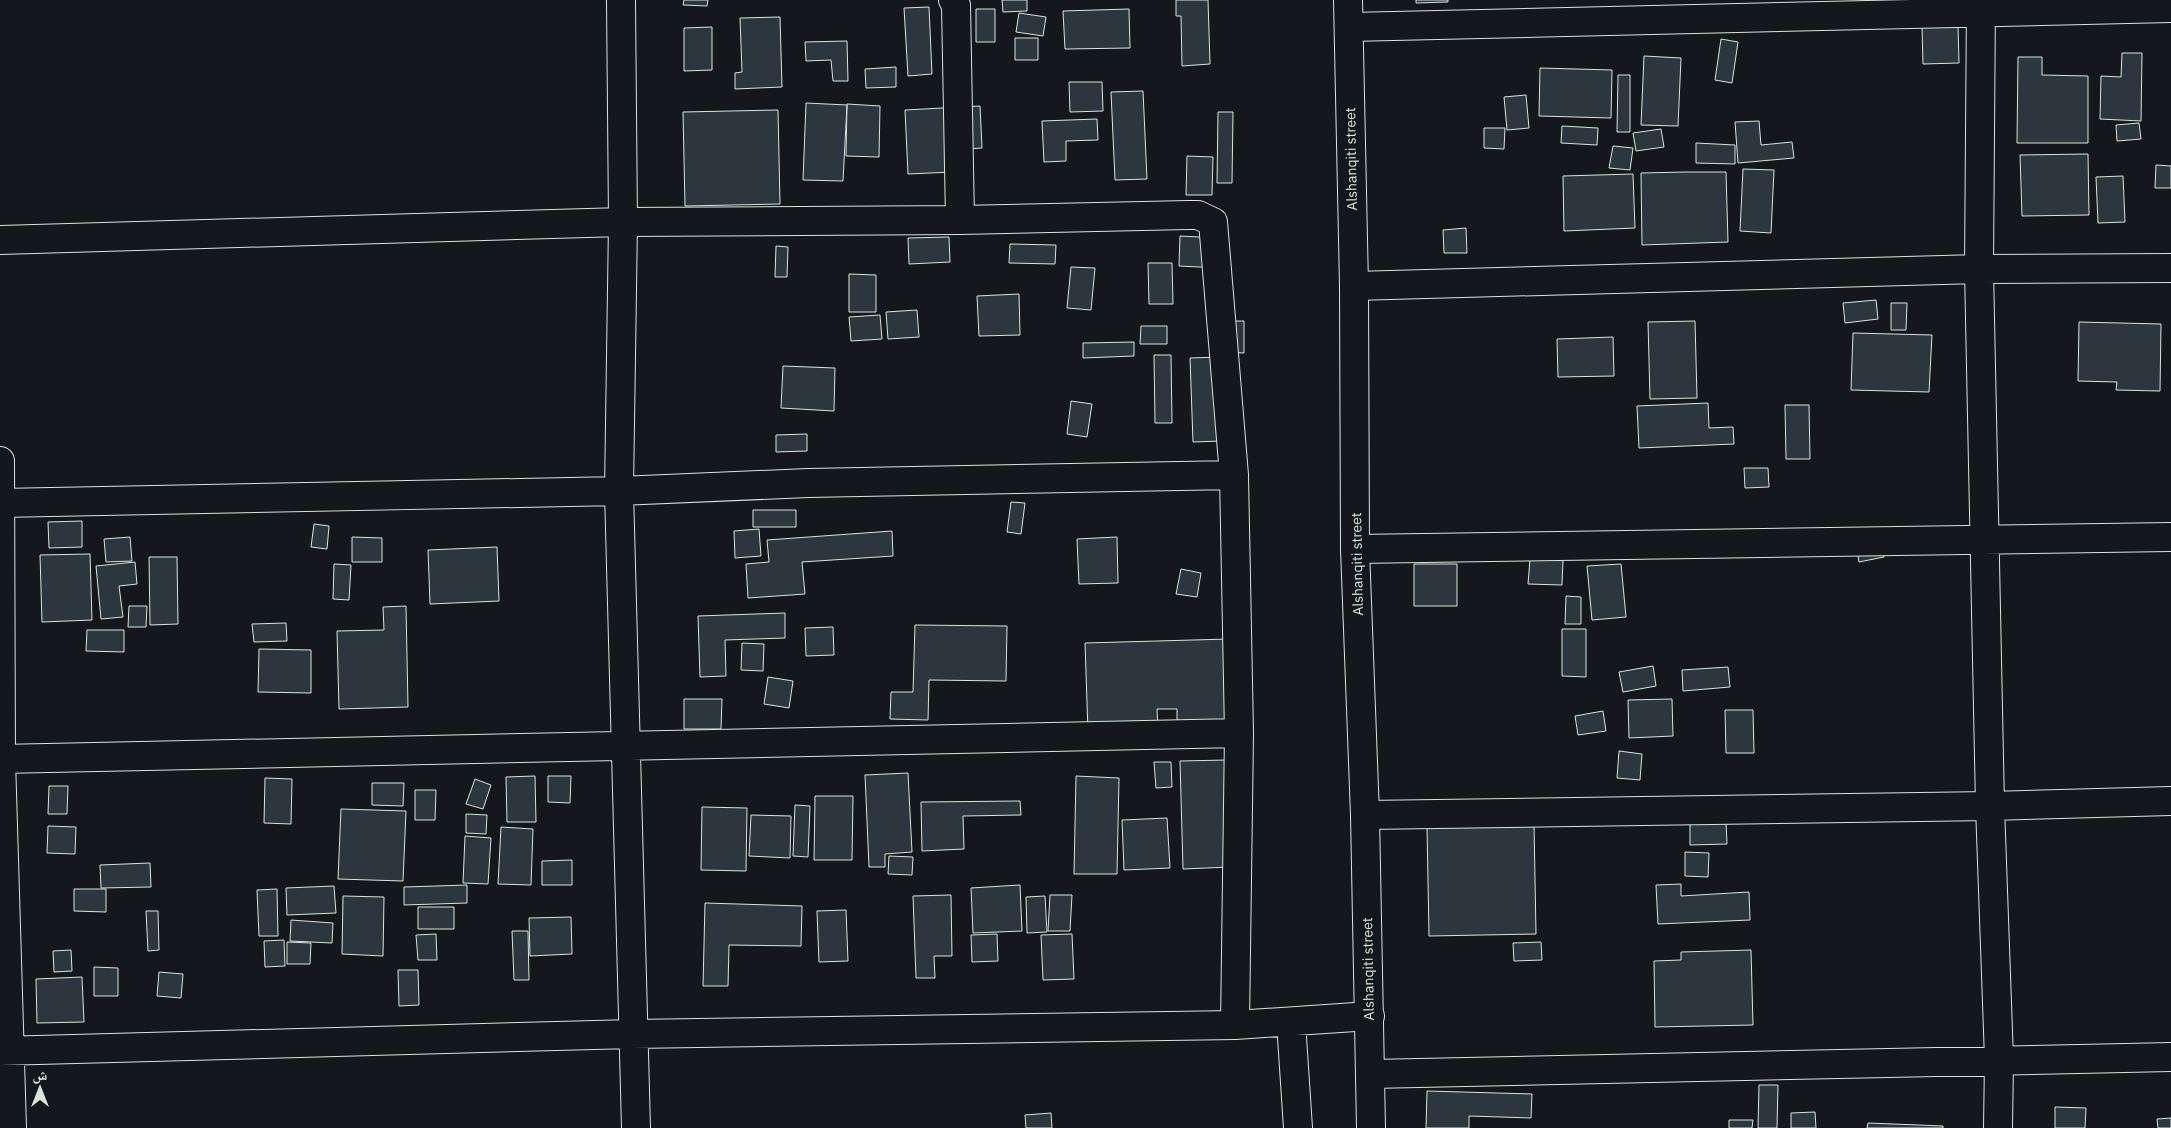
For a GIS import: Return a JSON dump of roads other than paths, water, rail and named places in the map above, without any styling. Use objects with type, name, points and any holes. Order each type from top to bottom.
[{"type":"street","points":[[620,0],[623,222],[619,490],[628,747],[636,1128]]},
{"type":"street","points":[[953,0],[956,5],[960,220]]},
{"type":"street","name":"Alshanqiti street","points":[[1348,0],[1354,286],[1356,549],[1365,815],[1371,1128]]},
{"type":"street","points":[[1349,27],[1981,6],[2171,8]]},
{"type":"street","points":[[1981,6],[1979,269],[1983,540],[1999,1059],[1998,1128]]},
{"type":"street","points":[[0,240],[623,222],[960,220],[1188,214],[1198,215],[1213,222],[1234,475],[1239,734],[1235,1025]]},
{"type":"street","points":[[1354,286],[1979,269],[2171,268]]},
{"type":"street","points":[[0,461],[1,759],[5,1051],[12,1128]]},
{"type":"street","points":[[1,503],[619,490],[808,483],[1234,475]]},
{"type":"street","points":[[1356,549],[2171,537]]},
{"type":"street","points":[[1,759],[1239,734]]},
{"type":"street","points":[[1365,815],[1990,806],[2171,801]]},
{"type":"street","points":[[5,1051],[633,1034],[1235,1025],[1370,1016]]},
{"type":"street","points":[[1291,1022],[1298,1128]]},
{"type":"street","points":[[1371,1074],[1999,1059],[2171,1057]]}]
